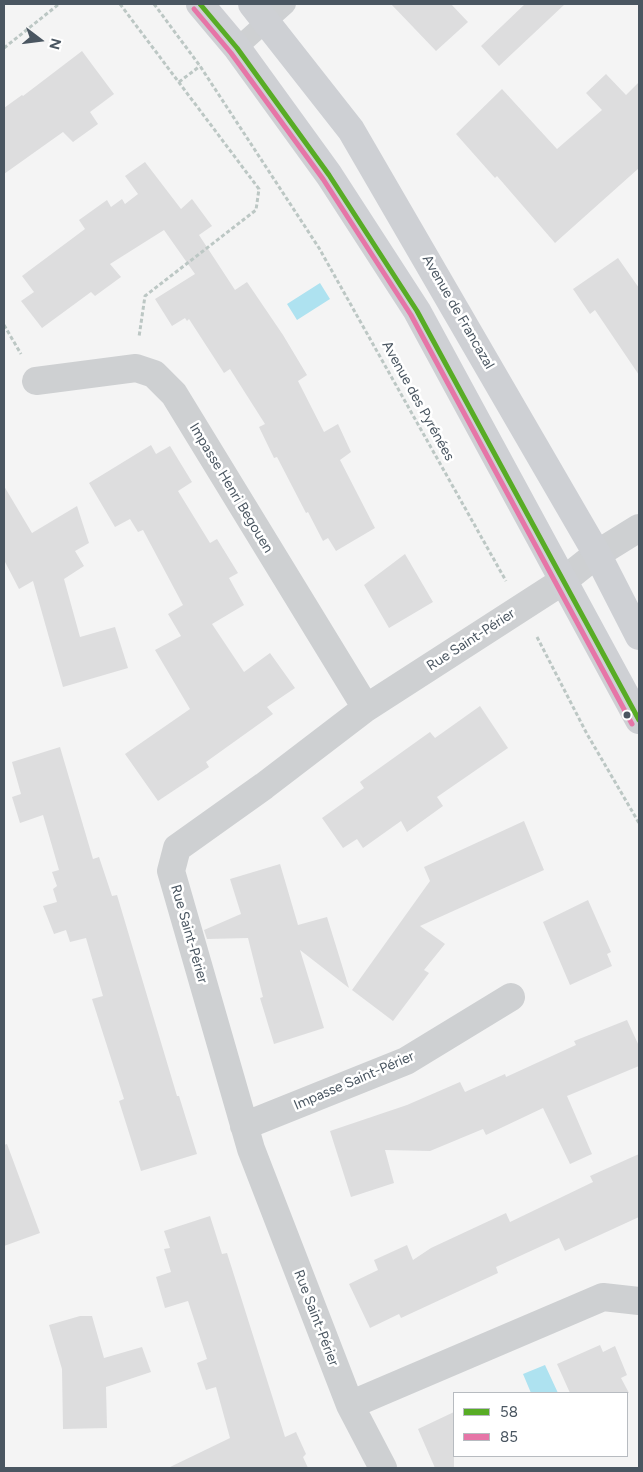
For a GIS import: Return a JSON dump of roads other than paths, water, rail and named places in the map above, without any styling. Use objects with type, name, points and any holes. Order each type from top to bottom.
[{"type":"main road","points":[[200,4],[237,48],[329,175],[417,311],[639,720]]},
{"type":"main road","name":"Avenue de Francazal","points":[[269,10],[351,130],[598,554],[639,636]]},
{"type":"street","name":"Impasse Henri Begouen","points":[[36,380],[136,368],[154,374],[174,394],[366,708]]},
{"type":"street","name":"Rue Saint-Périer","points":[[383,1468],[350,1405],[251,1150],[171,871],[177,848],[264,786],[366,708],[562,581],[598,554],[639,528]]},
{"type":"street","name":"Impasse Saint-Périer","points":[[244,1126],[406,1062],[511,997]]},
{"type":"street","points":[[350,1405],[603,1297],[639,1301]]},
{"type":"lane","points":[[237,48],[269,10]]},
{"type":"water","points":[[320,283],[330,299],[297,320],[287,304]]},
{"type":"water","points":[[545,1365],[558,1392],[531,1392],[523,1374]]}]
